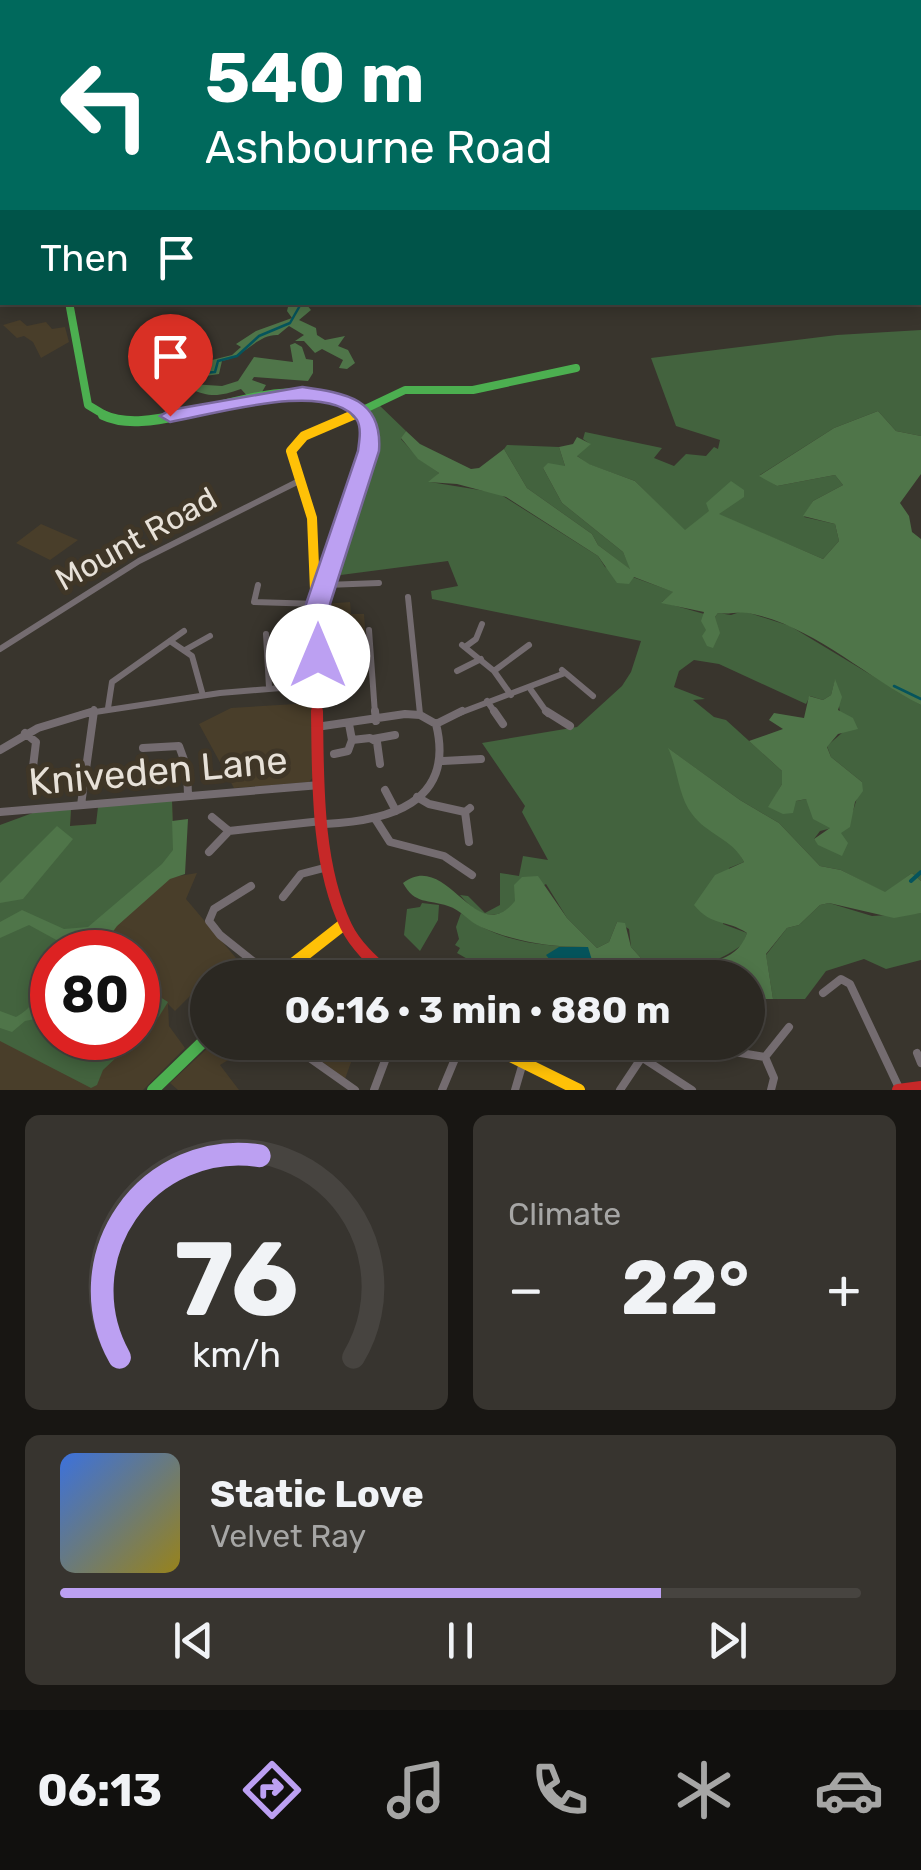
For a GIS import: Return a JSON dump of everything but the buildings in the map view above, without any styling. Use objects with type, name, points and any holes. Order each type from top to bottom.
[{"type":"main road","points":[[70,305],[88,405],[101,417],[128,420],[170,416],[308,393],[336,398],[357,408],[368,420],[368,433],[322,595],[318,685],[328,866],[344,924],[372,960]]},
{"type":"main road","points":[[322,595],[314,590],[312,518],[291,454],[304,436],[405,390],[474,390],[576,368]]},
{"type":"main road","points":[[298,960],[344,924]]},
{"type":"main road","points":[[153,1090],[190,1054]]},
{"type":"main road","points":[[516,1060],[562,1087],[579,1090]]},
{"type":"main road","points":[[899,1090],[921,1087]]},
{"type":"street","points":[[357,413],[368,433]]},
{"type":"street","name":"Mount Road","points":[[0,649],[139,560],[301,480]]},
{"type":"street","points":[[258,585],[254,602],[322,595],[379,583]]},
{"type":"street","points":[[408,597],[420,714]]},
{"type":"street","points":[[481,624],[476,639],[463,646],[494,671],[511,695]]},
{"type":"street","points":[[369,630],[376,721]]},
{"type":"street","points":[[108,708],[112,682],[184,631]]},
{"type":"street","points":[[266,634],[270,687]]},
{"type":"street","points":[[186,650],[210,636]]},
{"type":"street","points":[[170,641],[186,650],[196,662],[202,692]]},
{"type":"street","points":[[494,671],[525,647]]},
{"type":"street","points":[[458,669],[481,659]]},
{"type":"street","points":[[436,724],[462,710],[530,690],[564,672],[591,693]]},
{"type":"street","points":[[0,750],[24,732],[94,710],[202,692],[318,685]]},
{"type":"street","points":[[530,690],[562,725]]},
{"type":"street","points":[[487,701],[503,721]]},
{"type":"street","points":[[81,805],[94,710]]},
{"type":"street","points":[[209,852],[229,831],[376,820],[417,797],[442,760],[436,724],[420,714],[320,727]]},
{"type":"street","points":[[334,754],[348,751],[352,740],[349,724]]},
{"type":"street","points":[[24,732],[36,742],[31,765]]},
{"type":"street","points":[[352,740],[395,734]]},
{"type":"street","points":[[373,739],[378,761]]},
{"type":"street","points":[[143,748],[179,746],[188,768],[188,796]]},
{"type":"street","points":[[442,760],[477,758]]},
{"type":"street","name":"Kniveden Lane","points":[[0,812],[322,784]]},
{"type":"street","points":[[386,790],[396,811]]},
{"type":"street","points":[[417,797],[468,810],[467,840]]},
{"type":"street","points":[[212,818],[229,831]]},
{"type":"street","points":[[376,820],[382,836],[396,846],[444,856],[471,869]]},
{"type":"street","points":[[283,898],[301,874],[328,866]]},
{"type":"street","points":[[251,886],[214,908],[209,920],[220,936],[251,960]]},
{"type":"street","points":[[822,993],[844,979],[856,993],[899,1090]]},
{"type":"street","points":[[770,1090],[774,1078],[765,1057],[789,1027]]},
{"type":"street","points":[[308,1060],[337,1086],[356,1090]]},
{"type":"street","points":[[374,1090],[385,1060]]},
{"type":"street","points":[[442,1090],[454,1060]]},
{"type":"street","points":[[620,1090],[638,1060]]},
{"type":"street","points":[[645,1060],[692,1090]]},
{"type":"street","points":[[516,1090],[523,1064]]},
{"type":"shaded area","points":[[20,320],[27,326],[46,322],[52,329],[65,327],[69,342],[41,358],[33,342],[24,336],[17,338],[3,325]]},
{"type":"shaded area","points":[[41,524],[78,540],[50,560],[16,543]]},
{"type":"shaded area","points":[[350,602],[351,614],[364,614],[367,655],[326,658],[323,604]]},
{"type":"shaded area","points":[[312,703],[315,775],[309,782],[234,788],[199,724],[231,708]]},
{"type":"shaded area","points":[[172,800],[174,860],[167,878],[197,873],[186,899],[236,958],[190,960],[190,996],[175,1011],[168,1004],[169,1026],[185,1048],[143,1090],[0,1090],[0,825],[71,809],[70,826],[96,824]]},
{"type":"shaded area","points":[[195,1060],[228,1060],[220,1065],[239,1090],[178,1090],[170,1083]]},
{"type":"shaded area","points":[[320,1060],[352,1060],[345,1079]]},
{"type":"green space","points":[[288,305],[307,305],[311,310],[299,320],[316,328],[317,335],[325,340],[345,336],[338,346],[348,350],[355,363],[347,369],[339,368],[343,360],[322,349],[315,353],[304,341],[295,341],[304,335],[289,326],[222,361],[219,374],[144,385],[140,380],[159,372],[184,375],[189,370],[207,369],[208,361],[232,355],[241,347],[236,344],[256,331],[292,318],[287,311]]},
{"type":"green space","points":[[921,330],[921,436],[896,431],[878,411],[834,428],[760,475],[777,486],[835,475],[843,485],[813,501],[804,517],[835,524],[839,541],[823,559],[710,511],[685,531],[635,481],[588,464],[576,455],[590,444],[583,439],[585,432],[662,448],[654,458],[674,466],[686,454],[706,456],[714,447],[718,449],[720,440],[676,426],[651,358],[837,335]]},
{"type":"green space","points":[[290,345],[302,347],[306,359],[313,360],[313,373],[308,381],[254,377],[252,380],[266,385],[262,392],[269,395],[250,399],[241,389],[216,395],[191,389],[191,384],[222,386],[238,381],[254,357],[293,362]]},
{"type":"green space","points":[[378,404],[406,431],[401,439],[439,473],[430,482],[498,493],[598,556],[605,567],[674,592],[662,602],[715,617],[718,613],[731,615],[743,611],[790,626],[921,705],[921,881],[912,873],[885,893],[841,870],[820,866],[779,823],[669,749],[680,774],[680,785],[744,862],[729,868],[723,924],[747,933],[743,944],[716,960],[643,960],[631,947],[629,929],[617,922],[609,942],[597,948],[567,918],[546,884],[503,912],[493,915],[483,913],[472,907],[460,895],[468,896],[485,913],[500,905],[500,873],[519,876],[523,856],[548,860],[522,812],[525,806],[482,743],[577,727],[622,686],[641,641],[432,599],[431,591],[458,586],[448,561],[333,576],[371,420],[365,411]],"holes":[[[694,660],[719,664],[806,704],[810,696],[823,700],[831,695],[835,680],[843,732],[827,746],[831,757],[862,782],[845,826],[819,845],[814,839],[820,831],[832,828],[806,799],[769,807],[782,784],[782,771],[726,720],[714,717],[693,700],[705,699],[674,687],[679,671]]]},
{"type":"green space","points":[[878,411],[896,431],[921,436],[921,474],[900,503],[909,516],[912,532],[921,539],[921,705],[816,640],[771,619],[718,613],[715,617],[720,633],[713,648],[707,646],[702,636],[706,630],[701,621],[704,612],[661,603],[673,592],[634,577],[629,584],[617,583],[598,556],[506,497],[457,484],[428,482],[439,473],[418,459],[401,438],[406,431],[420,444],[471,469],[479,468],[504,449],[527,488],[592,534],[598,545],[630,569],[623,552],[562,503],[543,468],[548,463],[565,466],[559,447],[573,444],[577,437],[591,444],[577,456],[635,481],[685,530],[709,511],[706,503],[731,481],[744,490],[744,497],[719,514],[823,559],[839,541],[835,524],[803,516],[813,501],[843,485],[835,475],[777,486],[759,476],[834,428]]},
{"type":"green space","points":[[507,445],[559,447],[565,466],[543,468],[562,503],[623,552],[632,571],[598,545],[592,534],[527,488],[504,449]]},
{"type":"green space","points":[[835,679],[842,697],[838,710],[853,718],[858,729],[838,734],[827,747],[831,757],[862,782],[863,791],[855,802],[850,827],[841,833],[848,843],[842,856],[818,845],[814,839],[830,828],[813,819],[806,799],[796,801],[793,813],[783,814],[768,807],[782,784],[782,771],[749,741],[783,729],[769,720],[774,713],[804,718],[809,696],[823,700],[831,695]]},
{"type":"green space","points":[[668,748],[779,823],[820,866],[841,870],[885,892],[912,873],[921,881],[921,913],[894,918],[829,903],[820,905],[799,925],[787,928],[766,954],[773,999],[765,999],[765,960],[716,960],[735,952],[747,933],[707,917],[694,905],[715,875],[744,862],[692,814]]},
{"type":"green space","points":[[172,800],[174,860],[110,930],[30,930],[30,1056],[0,1041],[0,825],[38,811],[71,809],[70,826],[96,824],[98,807]]},
{"type":"green space","points":[[188,819],[185,874],[170,879],[114,930],[38,930],[29,925],[0,938],[0,922],[22,910],[64,929],[88,927],[162,864],[173,850],[172,821]]},
{"type":"green space","points":[[57,826],[73,839],[23,899],[0,903],[0,883]]},
{"type":"green space","points":[[419,876],[434,878],[487,914],[501,913],[515,901],[514,885],[522,877],[538,876],[567,918],[597,948],[609,942],[617,922],[625,923],[631,947],[643,960],[591,960],[587,947],[533,943],[494,932],[453,908],[417,898],[403,883]]},
{"type":"green space","points":[[422,903],[439,905],[438,920],[420,951],[404,935],[407,909]]},
{"type":"green space","points":[[829,903],[872,916],[921,913],[921,960],[886,969],[864,959],[826,971],[805,999],[773,999],[766,955],[787,928],[799,925],[820,905]]},
{"type":"green space","points":[[461,913],[505,937],[554,946],[588,947],[592,960],[469,960],[457,953],[460,948],[455,945],[459,939],[456,927]]},
{"type":"green space","points":[[160,997],[168,1002],[160,1015]]},
{"type":"green space","points":[[30,1006],[30,1020],[12,1032],[0,1028],[0,1011],[16,1017]]},
{"type":"green space","points":[[37,1060],[114,1060],[91,1088]]},
{"type":"water","points":[[559,947],[588,947],[592,960],[550,960],[546,955]]},
{"type":"waterway","points":[[144,383],[160,377],[215,372],[218,361],[237,356],[259,336],[290,323],[300,305]]},
{"type":"waterway","points":[[894,686],[921,699]]},
{"type":"waterway","points":[[911,881],[921,872]]},
{"type":"traffic: fast","points":[[70,305],[88,405],[111,419],[171,417],[293,392],[321,393],[344,400],[368,420],[368,451],[318,606]]},
{"type":"traffic: fast","points":[[365,409],[405,390],[473,390],[576,368]]},
{"type":"traffic: fast","points":[[355,414],[365,409]]},
{"type":"traffic: fast","points":[[153,1090],[190,1054]]},
{"type":"traffic: slow","points":[[322,595],[315,590],[312,518],[291,451],[304,436],[355,414]]},
{"type":"traffic: slow","points":[[298,960],[344,924]]},
{"type":"traffic: slow","points":[[518,1060],[579,1090]]},
{"type":"traffic: jam","points":[[318,606],[319,771],[328,863],[346,927],[373,960]]},
{"type":"traffic: jam","points":[[898,1090],[921,1087]]},
{"type":"route","points":[[170,416],[302,393],[336,398],[365,416],[370,430],[368,451],[318,604],[318,656]]}]
